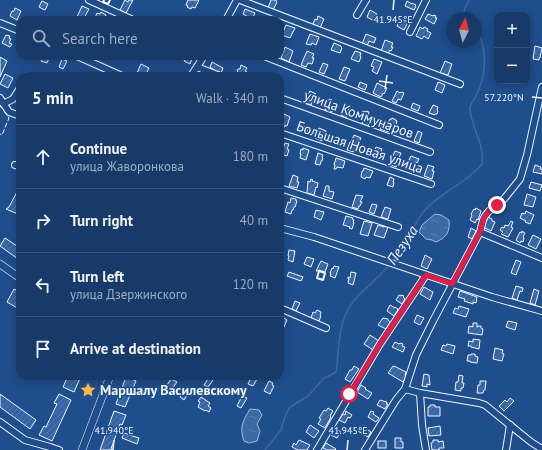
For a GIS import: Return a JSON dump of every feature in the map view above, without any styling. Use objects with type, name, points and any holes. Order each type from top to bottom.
[{"type":"main road","points":[[0,264],[16,275]]},
{"type":"main road","points":[[82,450],[108,380]]},
{"type":"street","points":[[89,0],[124,16]]},
{"type":"street","points":[[229,16],[239,0],[281,16]]},
{"type":"street","points":[[357,15],[366,0]]},
{"type":"street","points":[[410,32],[426,0]]},
{"type":"street","points":[[284,17],[460,84]]},
{"type":"street","points":[[0,23],[16,29]]},
{"type":"street","points":[[86,60],[113,72]]},
{"type":"street","points":[[194,72],[201,60]]},
{"type":"street","points":[[274,60],[439,125]]},
{"type":"street","points":[[197,67],[210,72]]},
{"type":"street","points":[[365,450],[396,400],[406,389],[416,355],[480,232],[485,216],[504,199],[520,179],[527,155],[542,87]]},
{"type":"street","points":[[16,94],[13,98],[2,101],[9,112],[16,115]]},
{"type":"street","name":"улица Коммунаров","points":[[284,99],[430,152]]},
{"type":"street","name":"Большая Новая улица","points":[[284,134],[431,184]]},
{"type":"street","points":[[284,189],[398,227]]},
{"type":"street","points":[[284,229],[396,264],[492,297],[542,311]]},
{"type":"street","points":[[480,232],[542,258]]},
{"type":"street","points":[[317,450],[376,350],[426,275]]},
{"type":"street","points":[[284,310],[326,328]]},
{"type":"street","points":[[406,389],[485,405],[542,449]]},
{"type":"street","points":[[420,393],[422,425],[426,450]]},
{"type":"street","points":[[0,422],[25,440],[59,450]]},
{"type":"street","points":[[506,450],[510,425]]},
{"type":"water","points":[[435,214],[441,215],[449,220],[447,234],[436,242],[426,239],[419,232],[422,225]]},
{"type":"water","points":[[250,409],[259,410],[262,415],[257,424],[260,431],[257,441],[249,443],[244,441],[242,428]]},
{"type":"building","points":[[125,0],[128,2],[129,0],[133,0],[126,13],[120,10]]},
{"type":"building","points":[[188,0],[199,0],[195,8],[192,7],[191,9],[186,5]]},
{"type":"building","points":[[271,0],[276,0],[277,2],[273,10],[268,8]]},
{"type":"building","points":[[42,1],[48,4],[45,10],[39,7]]},
{"type":"building","points":[[407,1],[416,5],[414,10],[405,6]]},
{"type":"building","points":[[82,6],[89,9],[85,16],[77,16]]},
{"type":"building","points":[[15,8],[21,11],[19,16],[16,16],[16,19],[10,16],[12,11],[14,11]]},
{"type":"building","points":[[245,9],[255,13],[254,16],[247,16],[243,14]]},
{"type":"building","points":[[370,10],[377,14],[374,21],[367,17]]},
{"type":"building","points":[[101,12],[106,15],[96,16],[97,13],[100,14]]},
{"type":"building","points":[[428,14],[436,16],[435,18],[437,18],[434,24],[425,19]]},
{"type":"building","points":[[318,16],[324,19],[320,28],[313,24],[315,19],[317,20]]},
{"type":"building","points":[[400,18],[408,22],[404,30],[397,26]]},
{"type":"building","points":[[286,25],[295,28],[290,38],[284,36]]},
{"type":"building","points":[[420,27],[423,29],[424,27],[428,29],[427,31],[431,33],[428,39],[424,36],[422,39],[416,36]]},
{"type":"building","points":[[310,34],[319,37],[316,45],[312,43],[311,45],[306,44]]},
{"type":"building","points":[[366,34],[376,38],[374,43],[369,41],[367,46],[362,44]]},
{"type":"building","points":[[6,35],[10,36],[9,38],[11,39],[9,43],[12,44],[10,47],[2,43]]},
{"type":"building","points":[[385,40],[393,43],[391,47],[393,47],[388,54],[381,51]]},
{"type":"building","points":[[334,43],[341,46],[342,48],[340,53],[331,50]]},
{"type":"building","points":[[535,46],[542,48],[539,60],[533,59]]},
{"type":"building","points":[[285,47],[293,51],[289,62],[284,60]]},
{"type":"building","points":[[307,51],[314,54],[312,58],[314,58],[312,64],[308,63],[306,67],[301,65]]},
{"type":"building","points":[[355,51],[361,53],[359,62],[351,59]]},
{"type":"building","points":[[0,57],[7,61],[0,77]]},
{"type":"building","points":[[374,59],[382,62],[377,74],[372,71],[374,67],[371,66]]},
{"type":"building","points":[[41,60],[48,60],[47,63]]},
{"type":"building","points":[[62,60],[67,61],[63,69],[59,67]]},
{"type":"building","points":[[185,60],[192,60],[190,64]]},
{"type":"building","points":[[445,61],[452,64],[448,75],[440,73]]},
{"type":"building","points":[[212,62],[223,68],[221,72],[217,72],[210,67]]},
{"type":"building","points":[[323,63],[328,65],[324,74],[319,72]]},
{"type":"building","points":[[141,64],[149,68],[147,72],[137,72]]},
{"type":"building","points":[[241,65],[247,68],[245,71],[247,72],[237,71],[240,69]]},
{"type":"building","points":[[344,67],[350,69],[345,81],[339,79]]},
{"type":"building","points":[[5,74],[13,78],[8,88],[0,84]]},
{"type":"building","points":[[360,82],[367,85],[365,90],[358,87]]},
{"type":"building","points":[[438,82],[445,85],[442,93],[435,90]]},
{"type":"building","points":[[377,83],[387,88],[381,97],[373,93]]},
{"type":"building","points":[[310,91],[317,96],[316,99],[314,98],[311,105],[305,103]]},
{"type":"building","points":[[397,91],[404,93],[401,100],[398,99],[396,103],[392,101]]},
{"type":"building","points":[[329,99],[332,100],[331,102],[335,103],[332,112],[325,110]]},
{"type":"building","points":[[413,103],[420,106],[418,111],[411,108]]},
{"type":"building","points":[[433,105],[438,107],[437,114],[435,115],[429,113]]},
{"type":"building","points":[[346,106],[349,108],[346,118],[341,115]]},
{"type":"building","points":[[363,111],[369,112],[368,117],[371,118],[368,126],[362,124],[363,119],[360,118]]},
{"type":"building","points":[[284,114],[290,117],[287,126],[285,125],[285,127]]},
{"type":"building","points":[[392,118],[397,121],[395,128],[391,126],[389,132],[380,129],[384,121],[388,123]]},
{"type":"building","points":[[300,125],[309,128],[307,133],[298,130]]},
{"type":"building","points":[[319,128],[326,131],[322,141],[315,138]]},
{"type":"building","points":[[418,131],[422,133],[419,143],[414,141]]},
{"type":"building","points":[[354,135],[361,138],[354,152],[347,150]]},
{"type":"building","points":[[285,143],[289,144],[287,156],[284,155]]},
{"type":"building","points":[[376,147],[382,149],[379,157],[381,158],[380,160],[372,157]]},
{"type":"building","points":[[303,148],[309,150],[306,160],[300,158],[301,149],[303,150]]},
{"type":"building","points":[[395,151],[401,153],[399,158],[401,159],[396,167],[389,164]]},
{"type":"building","points":[[318,153],[323,155],[320,165],[315,164]]},
{"type":"building","points":[[411,156],[419,159],[412,171],[405,168]]},
{"type":"building","points":[[336,158],[345,161],[343,168],[337,167],[334,169]]},
{"type":"building","points":[[428,165],[434,167],[432,171],[434,171],[432,179],[424,176]]},
{"type":"building","points":[[535,165],[541,167],[540,169],[542,169],[542,174],[533,172]]},
{"type":"building","points":[[364,168],[373,171],[370,178],[366,177],[365,179],[361,177]]},
{"type":"building","points":[[293,175],[298,177],[297,182],[299,182],[297,188],[289,186]]},
{"type":"building","points":[[390,177],[394,179],[393,187],[387,185]]},
{"type":"building","points":[[311,179],[313,180],[312,181],[318,183],[314,195],[307,193],[308,181],[310,182]]},
{"type":"building","points":[[531,182],[542,185],[540,191],[529,188]]},
{"type":"building","points":[[326,186],[329,186],[329,191],[334,192],[332,199],[323,196]]},
{"type":"building","points":[[16,194],[16,213],[6,209],[9,207]]},
{"type":"building","points":[[527,194],[536,197],[533,207],[524,205]]},
{"type":"building","points":[[356,195],[363,196],[360,202],[362,202],[358,209],[352,207]]},
{"type":"building","points":[[291,198],[296,199],[297,201],[291,214],[285,212]]},
{"type":"building","points":[[372,204],[377,205],[374,214],[369,212]]},
{"type":"building","points":[[385,207],[391,209],[388,219],[381,217]]},
{"type":"building","points":[[476,208],[481,211],[478,220],[477,219],[475,223],[470,220],[471,214]]},
{"type":"building","points":[[316,210],[324,212],[321,220],[314,217]]},
{"type":"building","points":[[526,211],[534,215],[530,224],[520,218],[522,213],[525,214]]},
{"type":"building","points":[[346,216],[353,218],[352,219],[354,220],[352,229],[343,225]]},
{"type":"building","points":[[488,217],[495,222],[491,231],[483,227]]},
{"type":"building","points":[[364,221],[372,223],[368,236],[360,234]]},
{"type":"building","points":[[511,221],[513,222],[511,227],[513,228],[508,237],[501,234],[503,232],[500,230],[502,227],[504,228],[505,225],[508,226]]},
{"type":"building","points":[[378,225],[388,227],[384,238],[374,235]]},
{"type":"building","points":[[471,228],[476,231],[472,239],[468,237]]},
{"type":"building","points":[[522,231],[525,233],[523,242],[521,241],[520,243],[516,240]]},
{"type":"building","points":[[533,235],[541,239],[536,249],[528,245]]},
{"type":"building","points":[[5,238],[16,245],[16,258],[0,246]]},
{"type":"building","points":[[289,250],[295,251],[293,262],[288,260]]},
{"type":"building","points":[[425,255],[432,259],[427,269],[421,266]]},
{"type":"building","points":[[307,257],[314,259],[311,267],[304,264]]},
{"type":"building","points":[[516,260],[521,262],[516,275],[511,273]]},
{"type":"building","points":[[321,261],[328,264],[325,272],[319,270],[316,271]]},
{"type":"building","points":[[334,266],[339,267],[335,278],[330,276]]},
{"type":"building","points":[[289,272],[303,277],[301,281],[287,276]]},
{"type":"building","points":[[351,272],[356,273],[353,285],[348,283],[348,277],[350,278]]},
{"type":"building","points":[[516,286],[523,288],[522,292],[520,291],[517,300],[512,298]]},
{"type":"building","points":[[424,287],[433,292],[430,300],[420,294]]},
{"type":"building","points":[[14,289],[16,290],[16,307],[7,302]]},
{"type":"building","points":[[534,289],[539,291],[535,305],[530,303]]},
{"type":"building","points":[[460,291],[477,297],[476,303],[473,302],[473,304],[464,301],[465,299],[458,297]]},
{"type":"building","points":[[399,295],[404,296],[403,297],[405,299],[402,304],[396,300]]},
{"type":"building","points":[[295,301],[300,303],[296,311],[292,309]]},
{"type":"building","points":[[390,305],[398,309],[394,316],[387,311]]},
{"type":"building","points":[[459,306],[469,309],[466,317],[453,313],[455,308],[458,309]]},
{"type":"building","points":[[317,310],[321,312],[319,321],[311,318],[313,312],[315,313]]},
{"type":"building","points":[[417,315],[424,318],[420,325],[414,322]]},
{"type":"building","points":[[284,318],[287,320],[284,327]]},
{"type":"building","points":[[383,318],[388,319],[390,322],[386,329],[378,325]]},
{"type":"building","points":[[508,321],[517,323],[515,330],[506,327]]},
{"type":"building","points":[[473,323],[477,323],[477,327],[481,326],[483,329],[482,335],[468,333],[469,326],[473,327]]},
{"type":"building","points":[[370,335],[379,341],[373,350],[364,344]]},
{"type":"building","points":[[473,339],[480,340],[479,349],[468,346],[469,341],[473,342]]},
{"type":"building","points":[[395,342],[403,344],[402,346],[405,347],[403,352],[392,347]]},
{"type":"building","points":[[447,344],[455,346],[453,354],[441,350],[443,345],[446,346]]},
{"type":"building","points":[[495,348],[503,350],[502,353],[504,354],[502,361],[493,359]]},
{"type":"building","points":[[475,354],[475,356],[478,357],[477,363],[467,361],[468,355]]},
{"type":"building","points":[[354,366],[359,369],[350,382],[345,379]]},
{"type":"building","points":[[393,366],[406,372],[403,382],[388,373]]},
{"type":"building","points":[[424,374],[429,375],[430,385],[427,384],[427,387],[422,386]]},
{"type":"building","points":[[459,375],[463,376],[462,383],[464,383],[461,391],[455,390]]},
{"type":"building","points":[[66,380],[79,380],[74,392],[63,387]]},
{"type":"building","points":[[125,380],[136,381],[125,407],[116,404]]},
{"type":"building","points":[[170,380],[177,382],[172,389],[174,390],[172,393],[164,388]]},
{"type":"building","points":[[207,380],[213,380],[208,387],[204,385]]},
{"type":"building","points":[[250,380],[257,380],[253,386],[248,384]]},
{"type":"building","points":[[269,381],[273,383],[272,385],[274,386],[270,394],[264,391]]},
{"type":"building","points":[[480,381],[486,381],[485,390],[483,393],[477,393],[478,385],[480,385]]},
{"type":"building","points":[[361,385],[372,393],[368,399],[357,392]]},
{"type":"building","points":[[186,388],[190,391],[184,400],[180,397]]},
{"type":"building","points":[[0,394],[36,420],[30,429],[0,407]]},
{"type":"building","points":[[59,394],[71,400],[52,441],[39,435],[44,426],[46,427],[57,404],[54,403]]},
{"type":"building","points":[[242,396],[247,398],[241,408],[237,406]]},
{"type":"building","points":[[201,397],[210,403],[208,406],[211,408],[209,412],[198,407],[200,402],[198,401]]},
{"type":"building","points":[[510,398],[514,401],[504,411],[499,406],[505,400],[507,402]]},
{"type":"building","points":[[380,400],[387,402],[386,404],[388,404],[385,409],[377,405]]},
{"type":"building","points":[[430,405],[440,407],[440,416],[428,416],[428,407],[430,407]]},
{"type":"building","points":[[328,408],[333,411],[325,428],[318,424],[321,419],[319,418],[324,410],[326,411]]},
{"type":"building","points":[[114,411],[126,415],[122,425],[120,424],[111,449],[114,450],[100,450]]},
{"type":"building","points":[[346,411],[352,415],[350,418],[348,417],[345,423],[339,420],[343,414],[345,415]]},
{"type":"building","points":[[371,411],[374,412],[373,414],[379,418],[376,422],[368,417]]},
{"type":"building","points":[[310,425],[319,431],[314,438],[306,432]]},
{"type":"building","points":[[362,426],[371,432],[368,437],[358,431]]},
{"type":"building","points":[[440,426],[441,435],[429,436],[428,428]]},
{"type":"building","points":[[335,428],[341,432],[337,438],[331,435]]},
{"type":"building","points":[[124,433],[139,438],[137,444],[122,438]]},
{"type":"building","points":[[395,438],[401,438],[403,448],[395,448]]},
{"type":"building","points":[[299,440],[310,445],[307,450],[298,450],[292,447],[294,443],[296,445]]},
{"type":"building","points":[[433,440],[438,440],[438,442],[443,441],[444,448],[432,450],[431,443]]},
{"type":"building","points":[[378,441],[386,441],[386,448],[378,448]]},
{"type":"building","points":[[326,443],[336,449],[327,450],[323,448]]},
{"type":"waterway","name":"Пезуха","points":[[464,12],[469,0]]},
{"type":"waterway","name":"Пезуха","points":[[392,262],[405,244],[425,210],[431,204],[469,177],[482,164],[482,150],[471,117],[470,108],[479,90],[483,77],[484,49],[482,42]]},
{"type":"waterway","name":"Пезуха","points":[[265,450],[281,430],[289,408],[308,396],[324,378],[336,372],[341,328],[347,311],[352,302],[389,265]]},
{"type":"fence","points":[[0,105],[9,118],[2,135],[0,134]]},
{"type":"wall","points":[[104,0],[103,2],[108,4],[110,0]]},
{"type":"wall","points":[[319,271],[325,273],[323,280],[317,278],[319,271]]},
{"type":"place","name":"Маршалу Василевскому","points":[[88,390]]},
{"type":"route","points":[[349,394],[426,275],[452,284],[480,232],[485,216],[497,205]]}]
